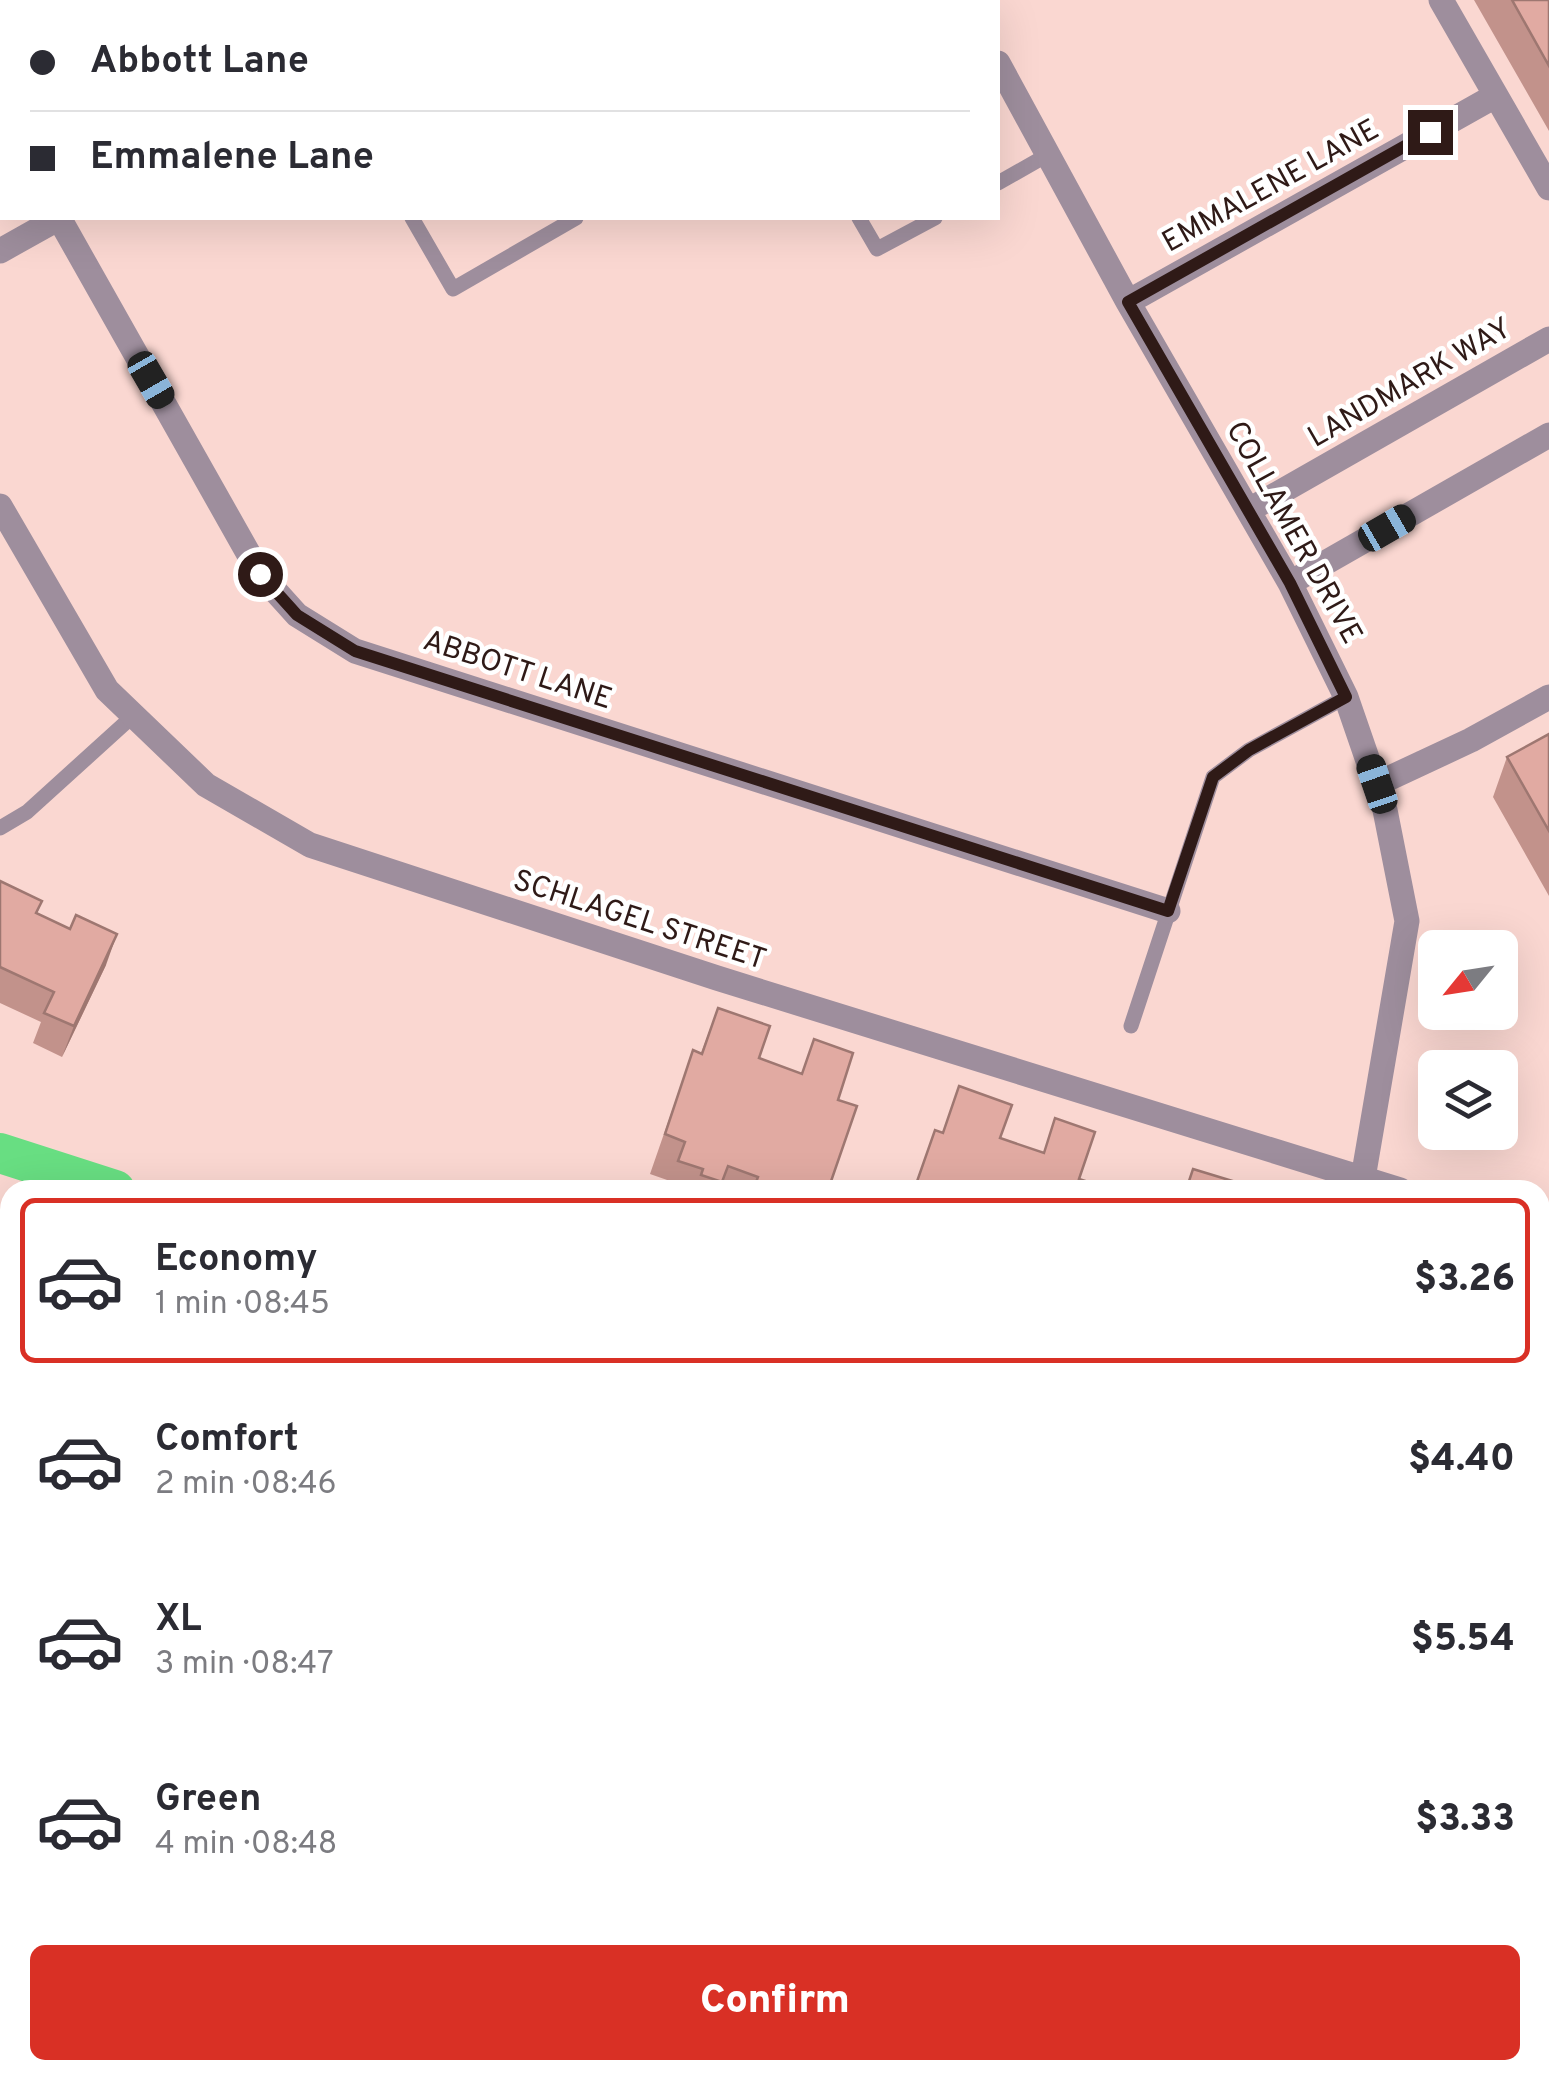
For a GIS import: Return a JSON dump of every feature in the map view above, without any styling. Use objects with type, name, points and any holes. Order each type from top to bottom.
[{"type":"street","points":[[1441,0],[1549,188]]},
{"type":"street","name":"COLLAMER DRIVE","points":[[1000,67],[1128,302],[1290,583],[1346,697],[1377,784],[1406,921],[1364,1180]]},
{"type":"street","name":"EMMALENE LANE","points":[[1128,302],[1495,96]]},
{"type":"street","points":[[0,251],[55,220]]},
{"type":"street","name":"ABBOTT LANE","points":[[60,220],[260,574],[297,615],[340,642],[355,651],[1168,911]]},
{"type":"street","name":"LANDMARK WAY","points":[[1249,510],[1549,339]]},
{"type":"street","points":[[1290,583],[1549,435]]},
{"type":"street","name":"SCHLAGEL STREET","points":[[0,506],[107,690],[206,785],[310,845],[1350,1180]]},
{"type":"street","points":[[1377,784],[1471,740],[1549,697]]},
{"type":"lane","points":[[1000,182],[1049,154]]},
{"type":"lane","points":[[413,220],[452,289],[573,220]]},
{"type":"lane","points":[[859,220],[877,250],[931,220]]},
{"type":"lane","points":[[1131,1026],[1213,777],[1249,750],[1346,697]]},
{"type":"lane","points":[[0,828],[27,812],[134,715]]},
{"type":"building","points":[[1512,0],[1549,0],[1549,66]]},
{"type":"building","points":[[1549,734],[1549,831],[1507,757]]},
{"type":"building","points":[[0,881],[42,901],[36,913],[70,929],[76,915],[117,934],[74,1026],[44,1013],[54,992],[0,967]]},
{"type":"building","points":[[718,1008],[770,1026],[759,1058],[802,1074],[814,1039],[853,1053],[838,1100],[857,1106],[831,1180],[757,1180],[758,1177],[728,1166],[723,1180],[716,1180],[701,1175],[703,1169],[678,1161],[685,1142],[665,1134],[693,1050],[702,1054]]},
{"type":"building","points":[[959,1086],[1012,1105],[1000,1138],[1044,1153],[1055,1118],[1095,1132],[1079,1179],[1082,1180],[918,1180],[935,1130],[943,1133]]},
{"type":"building","points":[[1193,1169],[1229,1180],[1189,1180]]},
{"type":"waterway","points":[[0,1153],[84,1180]]},
{"type":"route","points":[[260,574],[297,615],[355,651],[1168,911],[1213,777],[1249,750],[1346,697],[1290,583],[1128,302],[1430,132]]}]
